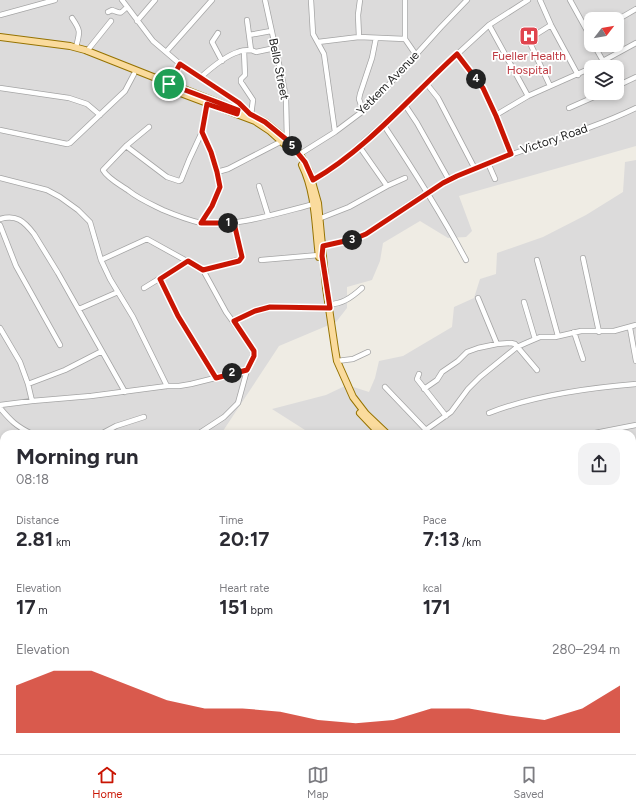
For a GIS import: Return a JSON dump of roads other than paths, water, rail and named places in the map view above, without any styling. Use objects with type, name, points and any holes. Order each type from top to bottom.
[{"type":"main road","points":[[0,37],[15,41],[76,51],[207,104],[250,115],[265,122],[300,154],[313,180],[321,218],[323,246],[322,256],[327,306]]},
{"type":"main road","points":[[0,41],[76,47],[237,112],[255,121],[285,140],[302,164],[314,204],[319,255],[333,349],[336,359],[350,400],[374,430]]},
{"type":"main road","points":[[336,359],[353,397],[366,414],[383,430]]},
{"type":"street","points":[[0,15],[55,0]]},
{"type":"street","points":[[122,0],[153,41],[180,64],[239,103],[250,115]]},
{"type":"street","points":[[137,21],[155,0]]},
{"type":"street","points":[[166,52],[212,0]]},
{"type":"street","name":"Bello Street","points":[[265,0],[286,99],[285,140]]},
{"type":"street","points":[[311,0],[313,34],[324,54],[335,132]]},
{"type":"street","points":[[360,0],[358,16],[360,37]]},
{"type":"street","points":[[405,0],[405,39],[416,55]]},
{"type":"street","name":"Yetkem Avenue","points":[[300,154],[335,132],[363,111],[467,0]]},
{"type":"street","points":[[313,180],[333,168],[360,146],[489,25],[528,0]]},
{"type":"street","points":[[540,0],[551,25],[578,75]]},
{"type":"street","points":[[570,0],[584,24]]},
{"type":"street","points":[[108,12],[112,10],[121,13],[127,8]]},
{"type":"street","points":[[624,16],[636,9]]},
{"type":"street","points":[[72,18],[79,28],[80,33],[76,47]]},
{"type":"street","points":[[247,20],[251,50]]},
{"type":"street","points":[[87,51],[111,22]]},
{"type":"street","points":[[489,25],[528,96]]},
{"type":"street","points":[[550,86],[530,42],[532,37],[551,25]]},
{"type":"street","points":[[249,35],[271,31]]},
{"type":"street","points":[[218,33],[212,42],[222,61]]},
{"type":"street","points":[[318,42],[360,37],[405,39]]},
{"type":"street","points":[[363,111],[359,99],[372,58],[376,38]]},
{"type":"street","points":[[606,60],[636,43]]},
{"type":"street","points":[[201,77],[222,61],[239,51],[251,50],[256,52],[275,48]]},
{"type":"street","points":[[244,51],[245,75],[241,79],[253,100],[250,115]]},
{"type":"street","points":[[457,54],[483,88],[511,154]]},
{"type":"street","points":[[169,84],[180,64]]},
{"type":"street","points":[[496,116],[528,96],[584,72]]},
{"type":"street","points":[[0,130],[68,144],[100,116],[125,91],[134,74]]},
{"type":"street","points":[[624,83],[636,77]]},
{"type":"street","points":[[426,83],[438,98],[475,169]]},
{"type":"street","points":[[0,88],[69,98],[87,104],[100,116]]},
{"type":"street","points":[[229,97],[237,112]]},
{"type":"street","points":[[569,108],[587,100]]},
{"type":"street","points":[[126,146],[166,177],[180,182],[188,160],[202,132],[207,104]]},
{"type":"street","points":[[405,105],[417,123],[449,180]]},
{"type":"street","name":"Victory Road","points":[[323,246],[354,239],[366,234],[428,192],[449,180],[511,154],[570,135],[636,108]]},
{"type":"street","points":[[383,124],[428,192],[466,260]]},
{"type":"street","points":[[149,127],[126,146],[103,170],[104,173],[142,201],[184,218],[201,223],[234,223],[314,204]]},
{"type":"street","points":[[201,223],[220,187],[211,152],[202,132]]},
{"type":"street","points":[[217,172],[228,169],[285,140]]},
{"type":"street","points":[[360,146],[387,186]]},
{"type":"street","points":[[488,163],[495,180]]},
{"type":"street","points":[[0,178],[47,190],[78,210],[90,222],[101,260],[110,279],[133,316],[167,386]]},
{"type":"street","points":[[321,218],[349,207],[405,178]]},
{"type":"street","points":[[259,186],[268,215]]},
{"type":"street","points":[[0,219],[13,217],[23,221],[29,228],[52,262],[125,392]]},
{"type":"street","points":[[203,270],[241,259],[242,257],[234,223]]},
{"type":"street","points":[[0,225],[16,266],[60,345]]},
{"type":"street","points":[[101,260],[147,239],[203,270],[226,312],[234,321],[254,353],[247,370],[238,403],[224,417],[204,430]]},
{"type":"street","points":[[261,260],[319,255]]},
{"type":"street","points":[[583,258],[599,332]]},
{"type":"street","points":[[537,260],[558,336]]},
{"type":"street","points":[[144,288],[188,261]]},
{"type":"street","points":[[160,279],[178,316],[216,378]]},
{"type":"street","points":[[234,321],[259,309],[270,307],[285,306],[312,309],[339,304],[353,297],[362,288]]},
{"type":"street","points":[[79,309],[118,292]]},
{"type":"street","points":[[478,298],[498,344]]},
{"type":"street","points":[[524,302],[535,339]]},
{"type":"street","points":[[385,386],[426,430],[446,416],[480,377],[517,347],[535,339],[574,332],[614,331],[636,326]]},
{"type":"street","points":[[0,328],[20,362],[32,401]]},
{"type":"street","points":[[630,328],[636,361]]},
{"type":"street","points":[[574,332],[583,359]]},
{"type":"street","points":[[424,389],[440,378],[442,372],[458,361],[467,352],[498,344],[512,343],[537,370]]},
{"type":"street","points":[[28,384],[65,370],[102,350]]},
{"type":"street","points":[[336,359],[353,359],[368,352]]},
{"type":"street","points":[[23,430],[12,423],[0,406],[167,386],[180,386],[247,370]]},
{"type":"street","points":[[419,374],[417,379],[446,416]]},
{"type":"street","points":[[489,413],[512,405],[550,397],[601,387],[636,384]]},
{"type":"street","points":[[108,430],[144,417]]},
{"type":"street","points":[[610,430],[636,425]]},
{"type":"place","name":"Fueller Health Hospital","points":[[529,36]]}]
